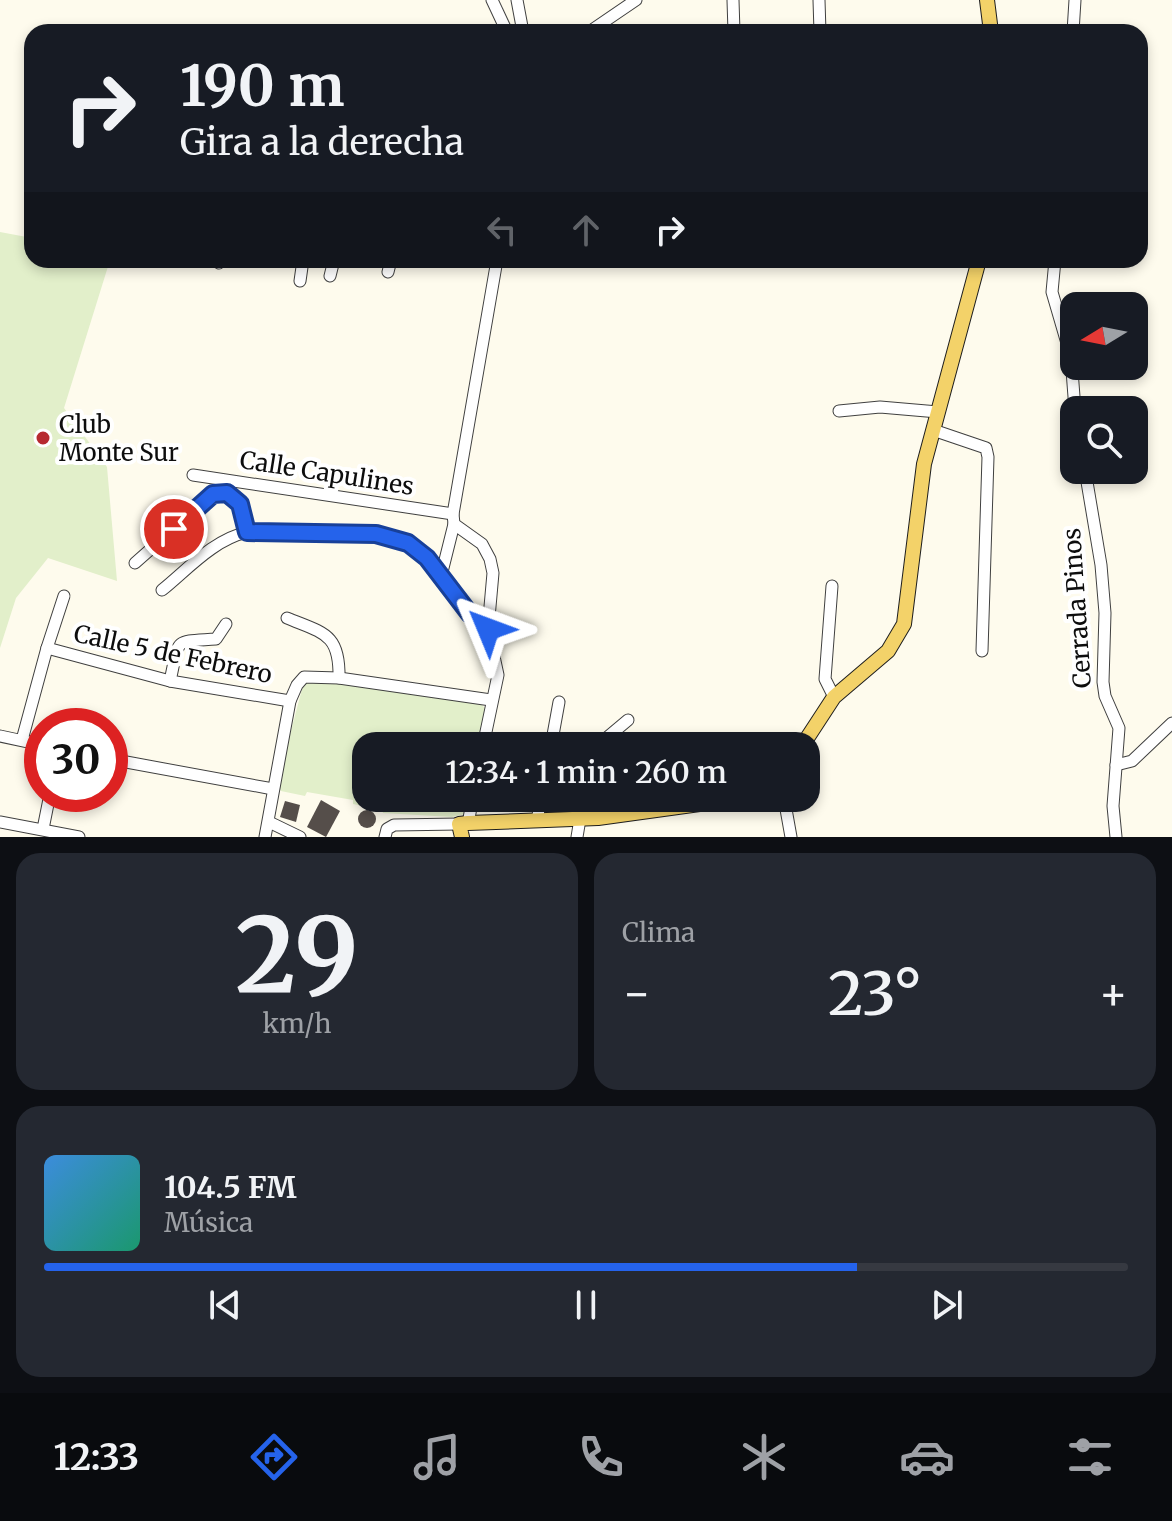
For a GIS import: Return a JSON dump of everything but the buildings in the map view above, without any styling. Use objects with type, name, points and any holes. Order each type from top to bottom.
[{"type":"main road","points":[[987,0],[990,24]]},
{"type":"main road","points":[[811,732],[834,697],[888,651],[904,624],[924,464],[977,268]]},
{"type":"main road","points":[[463,828],[642,812]]},
{"type":"street","points":[[492,0],[503,24]]},
{"type":"street","points":[[517,0],[522,24]]},
{"type":"street","points":[[601,24],[636,0]]},
{"type":"street","points":[[733,0],[734,24]]},
{"type":"street","points":[[819,0],[820,24]]},
{"type":"street","points":[[1074,24],[1075,0]]},
{"type":"street","points":[[522,17],[527,24]]},
{"type":"street","points":[[300,281],[302,268]]},
{"type":"street","points":[[330,276],[332,268]]},
{"type":"street","points":[[441,576],[454,519],[496,268]]},
{"type":"street","points":[[1054,268],[1052,292],[1071,357],[1074,396]]},
{"type":"street","points":[[839,411],[880,407],[938,412]]},
{"type":"street","points":[[933,430],[981,445],[986,448],[988,457],[982,651]]},
{"type":"street","name":"Calle Capulines","points":[[193,475],[454,519]]},
{"type":"street","name":"Cerrada Pinos","points":[[1087,484],[1105,613],[1103,682],[1105,696],[1119,728],[1113,806],[1116,837]]},
{"type":"street","points":[[135,563],[213,494],[227,493],[240,504],[247,532]]},
{"type":"street","points":[[454,519],[478,540],[490,559],[493,573],[488,629],[498,675],[485,732]]},
{"type":"street","points":[[162,590],[219,542],[231,536],[247,532],[376,534],[408,543],[427,558],[469,613],[488,629]]},
{"type":"street","points":[[832,586],[825,679],[834,697]]},
{"type":"street","points":[[47,648],[64,596]]},
{"type":"street","points":[[287,618],[321,632],[335,644],[339,678]]},
{"type":"street","points":[[170,681],[181,642],[216,639],[226,624]]},
{"type":"street","name":"Calle 5 de Febrero","points":[[22,740],[47,648],[170,681],[290,701]]},
{"type":"street","points":[[265,837],[290,701],[304,677],[339,678],[491,700]]},
{"type":"street","points":[[554,732],[559,702]]},
{"type":"street","points":[[614,732],[628,720]]},
{"type":"street","points":[[1116,765],[1132,761],[1172,723]]},
{"type":"street","points":[[0,736],[22,740]]},
{"type":"street","points":[[128,762],[273,789]]},
{"type":"street","points":[[43,829],[46,812]]},
{"type":"street","points":[[537,821],[539,812]]},
{"type":"street","points":[[597,812],[598,818]]},
{"type":"street","points":[[787,812],[791,837]]},
{"type":"street","points":[[577,837],[580,819]]},
{"type":"street","points":[[0,822],[79,837]]},
{"type":"street","points":[[269,822],[300,837]]},
{"type":"street","points":[[385,837],[387,829],[394,825],[463,828]]},
{"type":"green space","name":"Club Monte Sur","points":[[0,232],[24,236],[24,268],[108,268],[64,408],[107,467],[117,581],[48,558],[16,598],[0,648]]},
{"type":"green space","points":[[310,674],[482,705],[485,708],[481,732],[352,732],[352,800],[281,791],[277,783],[305,678]]},
{"type":"green space","points":[[383,812],[466,812],[452,817]]},
{"type":"place","name":"Club Monte Sur","points":[[43,438]]},
{"type":"route","points":[[174,529],[213,494],[227,493],[240,504],[247,532],[376,534],[408,543],[427,558],[469,613],[488,629]]}]
